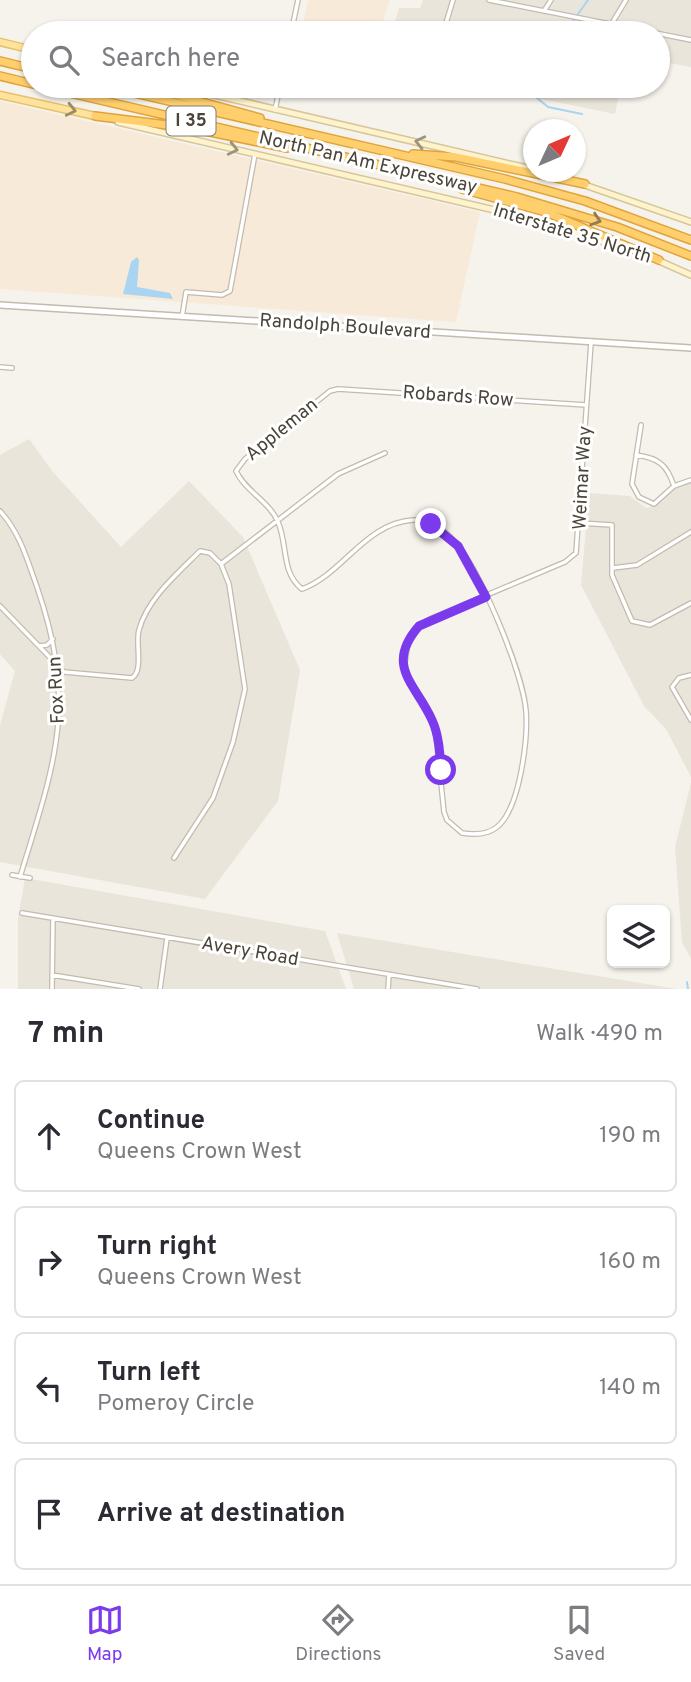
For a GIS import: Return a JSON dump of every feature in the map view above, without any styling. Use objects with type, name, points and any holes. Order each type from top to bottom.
[{"type":"highway","points":[[0,61],[21,66]]},
{"type":"highway","points":[[0,76],[21,81]]},
{"type":"highway","name":"North Pan Am Expressway","points":[[90,98],[563,210],[691,256]]},
{"type":"highway","name":"North Pan Am Expressway","points":[[155,98],[556,193],[691,240]]},
{"type":"highway","points":[[186,98],[314,135]]},
{"type":"highway","points":[[95,116],[191,128],[342,158]]},
{"type":"highway","points":[[384,151],[456,157],[584,184]]},
{"type":"highway","points":[[411,173],[546,212],[659,260]]},
{"type":"main road","points":[[0,42],[21,47]]},
{"type":"main road","name":"Interstate 35 North","points":[[0,95],[516,215],[590,236],[659,260],[691,275]]},
{"type":"main road","points":[[226,98],[523,167]]},
{"type":"main road","points":[[576,182],[691,222]]},
{"type":"street","points":[[294,21],[298,0]]},
{"type":"street","points":[[447,21],[453,0]]},
{"type":"street","points":[[489,0],[596,21]]},
{"type":"street","points":[[544,11],[551,0]]},
{"type":"street","points":[[614,21],[626,0]]},
{"type":"street","points":[[670,36],[691,40]]},
{"type":"street","points":[[275,110],[278,98]]},
{"type":"street","points":[[182,317],[186,292],[222,295],[230,290],[255,154]]},
{"type":"street","name":"Randolph Boulevard","points":[[0,305],[691,348]]},
{"type":"street","name":"Weimar Way","points":[[486,597],[573,557],[578,549],[591,343]]},
{"type":"street","points":[[0,367],[12,368]]},
{"type":"street","name":"Robards Row","points":[[331,391],[586,405]]},
{"type":"street","name":"Appleman","points":[[278,521],[236,471],[242,462],[331,391]]},
{"type":"street","points":[[641,425],[632,484],[634,491],[650,505],[674,486],[691,480]]},
{"type":"street","points":[[221,564],[338,474],[385,453]]},
{"type":"street","points":[[636,456],[658,460],[667,469],[674,486]]},
{"type":"street","name":"Fox Run","points":[[0,511],[21,541],[53,639],[59,668],[58,736],[45,796],[19,877]]},
{"type":"street","points":[[278,521],[291,576],[302,589],[376,533],[393,525],[413,520],[431,524],[454,540],[486,597],[513,660],[526,711],[522,761],[514,799],[504,819],[489,831],[462,833],[447,820],[442,805],[435,726],[409,682],[403,666],[408,642],[419,626],[486,597]]},
{"type":"street","points":[[580,523],[612,525],[613,581],[629,615],[638,625],[660,622],[691,603]]},
{"type":"street","points":[[613,568],[637,565],[691,532]]},
{"type":"street","points":[[0,606],[59,668],[68,673],[135,677],[138,671],[139,630],[149,608],[200,551],[210,553],[221,564],[234,605],[245,690],[233,741],[213,798],[174,858]]},
{"type":"street","points":[[37,645],[45,646],[53,639]]},
{"type":"street","points":[[691,675],[679,678],[672,687],[691,720]]},
{"type":"street","points":[[12,875],[30,878]]},
{"type":"street","name":"Avery Road","points":[[22,914],[476,989]]},
{"type":"street","points":[[52,919],[52,989]]},
{"type":"street","points":[[160,989],[167,938]]},
{"type":"street","points":[[52,975],[106,987],[139,989]]},
{"type":"street","points":[[388,989],[389,975]]},
{"type":"shaded area","points":[[308,0],[390,0],[383,21],[304,21]]},
{"type":"shaded area","points":[[423,0],[691,0],[691,67],[670,63],[670,21],[395,21],[399,8],[420,8]]},
{"type":"shaded area","points":[[537,98],[618,98],[615,114]]},
{"type":"shaded area","points":[[0,101],[480,212],[456,322],[0,289]]},
{"type":"shaded area","points":[[29,439],[53,472],[121,547],[189,481],[243,537],[300,670],[278,801],[205,899],[0,862],[0,725],[15,671],[0,654],[0,455]]},
{"type":"shaded area","points":[[691,483],[691,777],[666,729],[644,706],[581,585],[589,493],[630,496],[646,508],[654,506],[673,489]]},
{"type":"shaded area","points":[[691,783],[691,959],[682,942],[675,847]]},
{"type":"shaded area","points":[[25,878],[325,931],[346,989],[18,989],[18,919]]},
{"type":"shaded area","points":[[337,933],[677,989],[354,989]]},
{"type":"water","points":[[137,257],[137,287],[170,293],[173,299],[123,294],[131,262]]},
{"type":"waterway","points":[[578,14],[588,0]]},
{"type":"waterway","points":[[537,98],[548,107],[582,114]]},
{"type":"waterway","points":[[687,982],[688,989]]},
{"type":"route","points":[[431,524],[449,535],[458,546],[486,597],[419,626],[412,634],[404,655],[405,674],[435,726],[441,770]]}]
